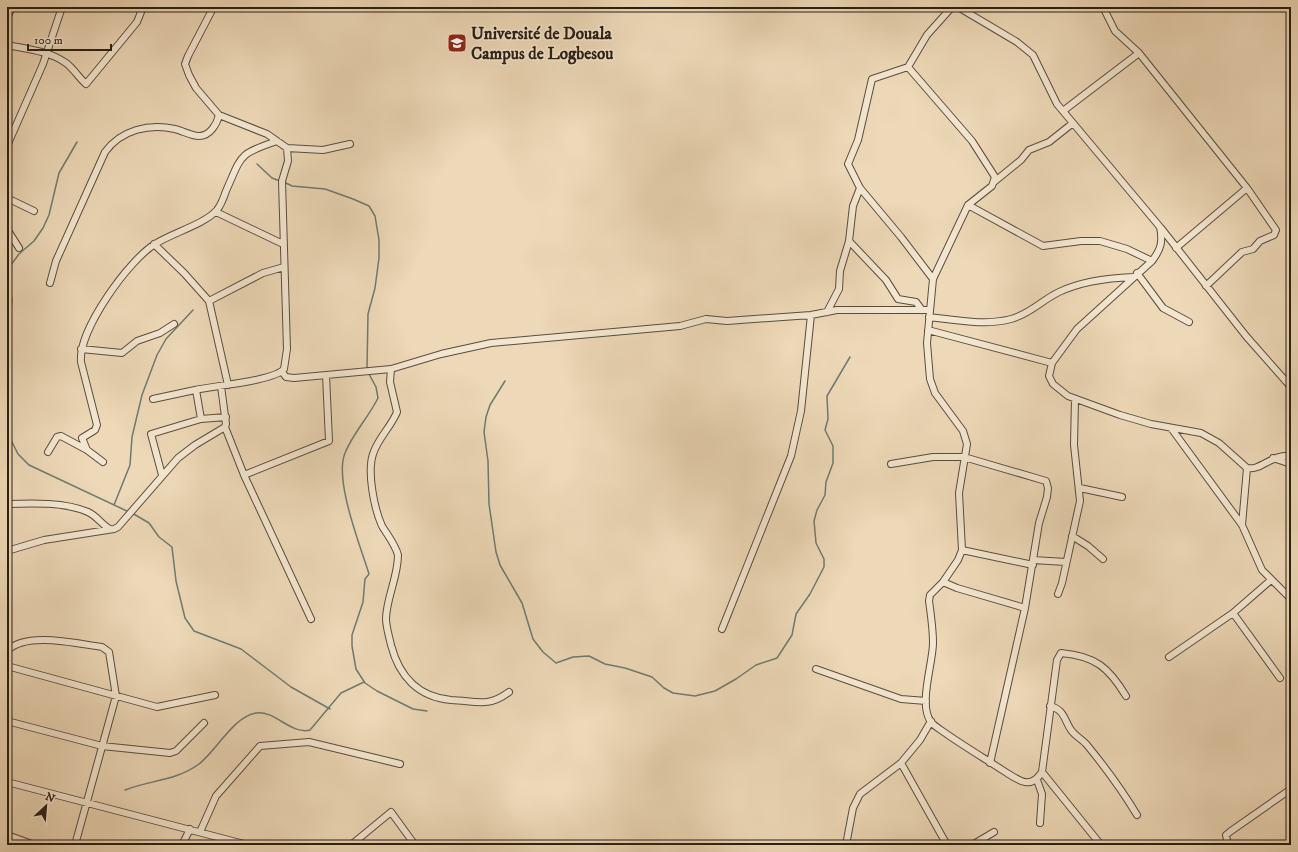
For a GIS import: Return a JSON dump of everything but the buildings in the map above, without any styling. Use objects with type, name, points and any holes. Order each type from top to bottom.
[{"type":"street","points":[[7,18],[12,7]]},
{"type":"street","points":[[7,146],[43,64],[62,7]]},
{"type":"street","points":[[7,45],[46,52],[66,64],[86,84],[136,22],[142,7]]},
{"type":"street","points":[[211,7],[211,12],[185,64],[188,75],[196,88],[219,115],[267,134],[287,148],[319,151],[350,144]]},
{"type":"street","points":[[933,279],[901,237],[860,188],[848,164],[858,140],[870,81],[873,78],[908,67],[927,35],[952,7]]},
{"type":"street","points":[[958,7],[1018,42],[1033,54],[1037,60],[1049,90],[1063,111],[1160,227],[1246,336],[1291,388]]},
{"type":"street","points":[[1103,7],[1115,31],[1139,53],[1248,188],[1276,230],[1276,234],[1260,241],[1253,249],[1242,252],[1206,286]]},
{"type":"street","points":[[1063,111],[1139,53]]},
{"type":"street","points":[[908,67],[972,141],[994,173],[994,182]]},
{"type":"street","points":[[50,283],[56,261],[105,152],[110,145],[130,133],[150,127],[174,129],[196,136],[204,135],[216,124],[219,115]]},
{"type":"street","points":[[1073,123],[1054,138],[1029,150],[1022,160],[968,205],[933,279],[927,343],[932,386],[940,401],[964,431],[967,444],[959,494],[962,550],[958,560],[943,582],[934,590],[929,601],[933,644],[926,701],[931,721],[959,744],[1018,780],[1030,783],[1037,780],[1042,772],[1057,660],[1061,653],[1073,654],[1099,663],[1108,670],[1126,696]]},
{"type":"street","points":[[87,450],[82,438],[95,430],[97,425],[81,362],[81,349],[93,322],[110,291],[129,268],[154,244],[216,212],[243,156],[252,149],[277,141]]},
{"type":"street","points":[[153,399],[224,386],[282,372],[285,366],[287,349],[282,181],[288,161],[287,148]]},
{"type":"street","points":[[827,312],[839,292],[840,271],[849,241],[853,206],[860,188]]},
{"type":"street","points":[[1176,248],[1248,188]]},
{"type":"street","points":[[7,198],[34,211]]},
{"type":"street","points":[[968,205],[1039,245],[1046,247],[1081,241],[1100,241],[1127,249],[1152,261]]},
{"type":"street","points":[[216,212],[283,244]]},
{"type":"street","points":[[1160,227],[1162,244],[1152,261],[1086,320],[1052,363],[1049,376],[1053,384],[1060,391],[1075,399],[1151,424],[1191,430],[1211,438],[1247,468],[1256,468],[1273,458],[1282,455],[1291,456]]},
{"type":"street","points":[[7,229],[19,248]]},
{"type":"street","points":[[849,241],[886,280],[898,299],[916,302],[922,310]]},
{"type":"street","points":[[154,244],[184,273],[209,301],[224,386],[226,417],[225,427],[244,475],[311,619]]},
{"type":"street","points":[[209,301],[263,273],[284,267]]},
{"type":"street","points":[[929,318],[979,322],[1003,321],[1028,313],[1059,292],[1105,278],[1135,275]]},
{"type":"street","points":[[1135,275],[1163,308],[1189,322]]},
{"type":"street","points":[[282,372],[286,377],[294,378],[391,369],[440,354],[491,344],[680,326],[706,319],[727,321],[811,315],[846,310],[930,310]]},
{"type":"street","points":[[722,629],[791,456],[801,411],[811,315]]},
{"type":"street","points":[[81,349],[122,353],[137,341],[160,334],[174,324]]},
{"type":"street","points":[[928,330],[1052,363]]},
{"type":"street","points":[[391,369],[390,382],[397,412],[378,441],[370,464],[369,475],[381,524],[397,549],[398,555],[386,618],[393,652],[404,675],[411,683],[429,695],[445,699],[487,703],[495,701],[509,692]]},
{"type":"street","points":[[244,475],[329,441],[326,375]]},
{"type":"street","points":[[196,390],[201,419]]},
{"type":"street","points":[[1058,594],[1062,584],[1080,501],[1080,488],[1074,445],[1075,399]]},
{"type":"street","points":[[162,475],[151,434],[201,419],[226,417]]},
{"type":"street","points":[[7,551],[44,540],[110,530],[118,527],[162,475],[186,451],[225,427]]},
{"type":"street","points":[[1171,428],[1242,525],[1257,562],[1271,580],[1291,599]]},
{"type":"street","points":[[48,452],[57,437],[61,436],[87,450],[103,462]]},
{"type":"street","points":[[891,464],[933,457],[964,457],[1043,480],[1047,483],[1047,497],[1039,523],[1025,608],[990,763]]},
{"type":"street","points":[[1273,458],[1291,464]]},
{"type":"street","points":[[1242,525],[1247,468]]},
{"type":"street","points":[[1080,488],[1122,497]]},
{"type":"street","points":[[7,504],[34,503],[86,511],[110,530]]},
{"type":"street","points":[[1072,536],[1088,546],[1103,559]]},
{"type":"street","points":[[962,550],[1033,562],[1066,562]]},
{"type":"street","points":[[1169,657],[1233,613],[1271,580]]},
{"type":"street","points":[[943,582],[957,588],[1025,608]]},
{"type":"street","points":[[1233,613],[1280,678]]},
{"type":"street","points":[[7,651],[16,644],[43,640],[102,647],[109,652],[116,696],[75,845]]},
{"type":"street","points":[[7,666],[157,707],[215,695]]},
{"type":"street","points":[[816,668],[901,699],[926,701]]},
{"type":"street","points":[[1050,706],[1058,708],[1065,716],[1071,730],[1086,744],[1123,792],[1137,815]]},
{"type":"street","points":[[7,721],[102,746],[173,752],[204,723]]},
{"type":"street","points":[[846,845],[853,808],[860,794],[901,763],[920,740],[931,721]]},
{"type":"street","points":[[200,832],[216,796],[260,746],[309,742],[400,764]]},
{"type":"street","points":[[901,763],[948,845]]},
{"type":"street","points":[[1042,772],[1102,845]]},
{"type":"street","points":[[1037,780],[1042,794],[1040,822]]},
{"type":"street","points":[[7,782],[248,845]]},
{"type":"street","points":[[1228,845],[1226,835],[1291,789]]},
{"type":"street","points":[[351,845],[391,812],[416,845]]},
{"type":"street","points":[[182,845],[190,829]]},
{"type":"street","points":[[972,845],[994,832]]},
{"type":"street","points":[[7,835],[35,845]]},
{"type":"waterway","points":[[7,355],[12,300],[8,283],[8,269],[19,254],[34,241],[43,228],[49,215],[59,173],[77,142]]},
{"type":"waterway","points":[[257,164],[272,178],[280,181]]},
{"type":"waterway","points":[[284,182],[292,186],[325,189],[353,199],[369,206],[375,216],[379,240],[379,258],[375,288],[368,314],[367,369]]},
{"type":"waterway","points":[[114,505],[130,465],[132,437],[142,395],[157,355],[166,339],[193,310]]},
{"type":"waterway","points":[[505,381],[490,405],[486,417],[484,432],[488,461],[489,504],[496,552],[500,565],[522,603],[533,639],[543,652],[556,663],[573,657],[589,656],[605,664],[625,668],[652,677],[664,688],[673,693],[695,696],[715,691],[756,665],[777,658],[792,635],[796,614],[810,594],[824,567],[824,559],[816,543],[814,521],[817,510],[825,495],[826,482],[833,463],[833,446],[825,430],[828,419],[827,396],[850,357]]},
{"type":"waterway","points":[[369,374],[376,387],[378,398],[348,446],[343,465],[345,496],[369,574],[365,579],[363,602],[352,635],[352,646],[356,669],[365,683],[377,691],[413,709],[427,711]]},
{"type":"waterway","points":[[7,432],[18,454],[29,465],[129,512]]},
{"type":"waterway","points":[[132,513],[149,523],[159,537],[172,547],[176,581],[185,618],[194,631],[241,649],[291,687],[330,709]]},
{"type":"waterway","points":[[125,790],[172,777],[190,770],[206,758],[233,727],[248,716],[256,713],[270,715],[296,729],[303,731],[310,730],[341,693],[364,682]]},
{"type":"place","name":"Université de Douala Campus de Logbesou","points":[[457,43]]}]
